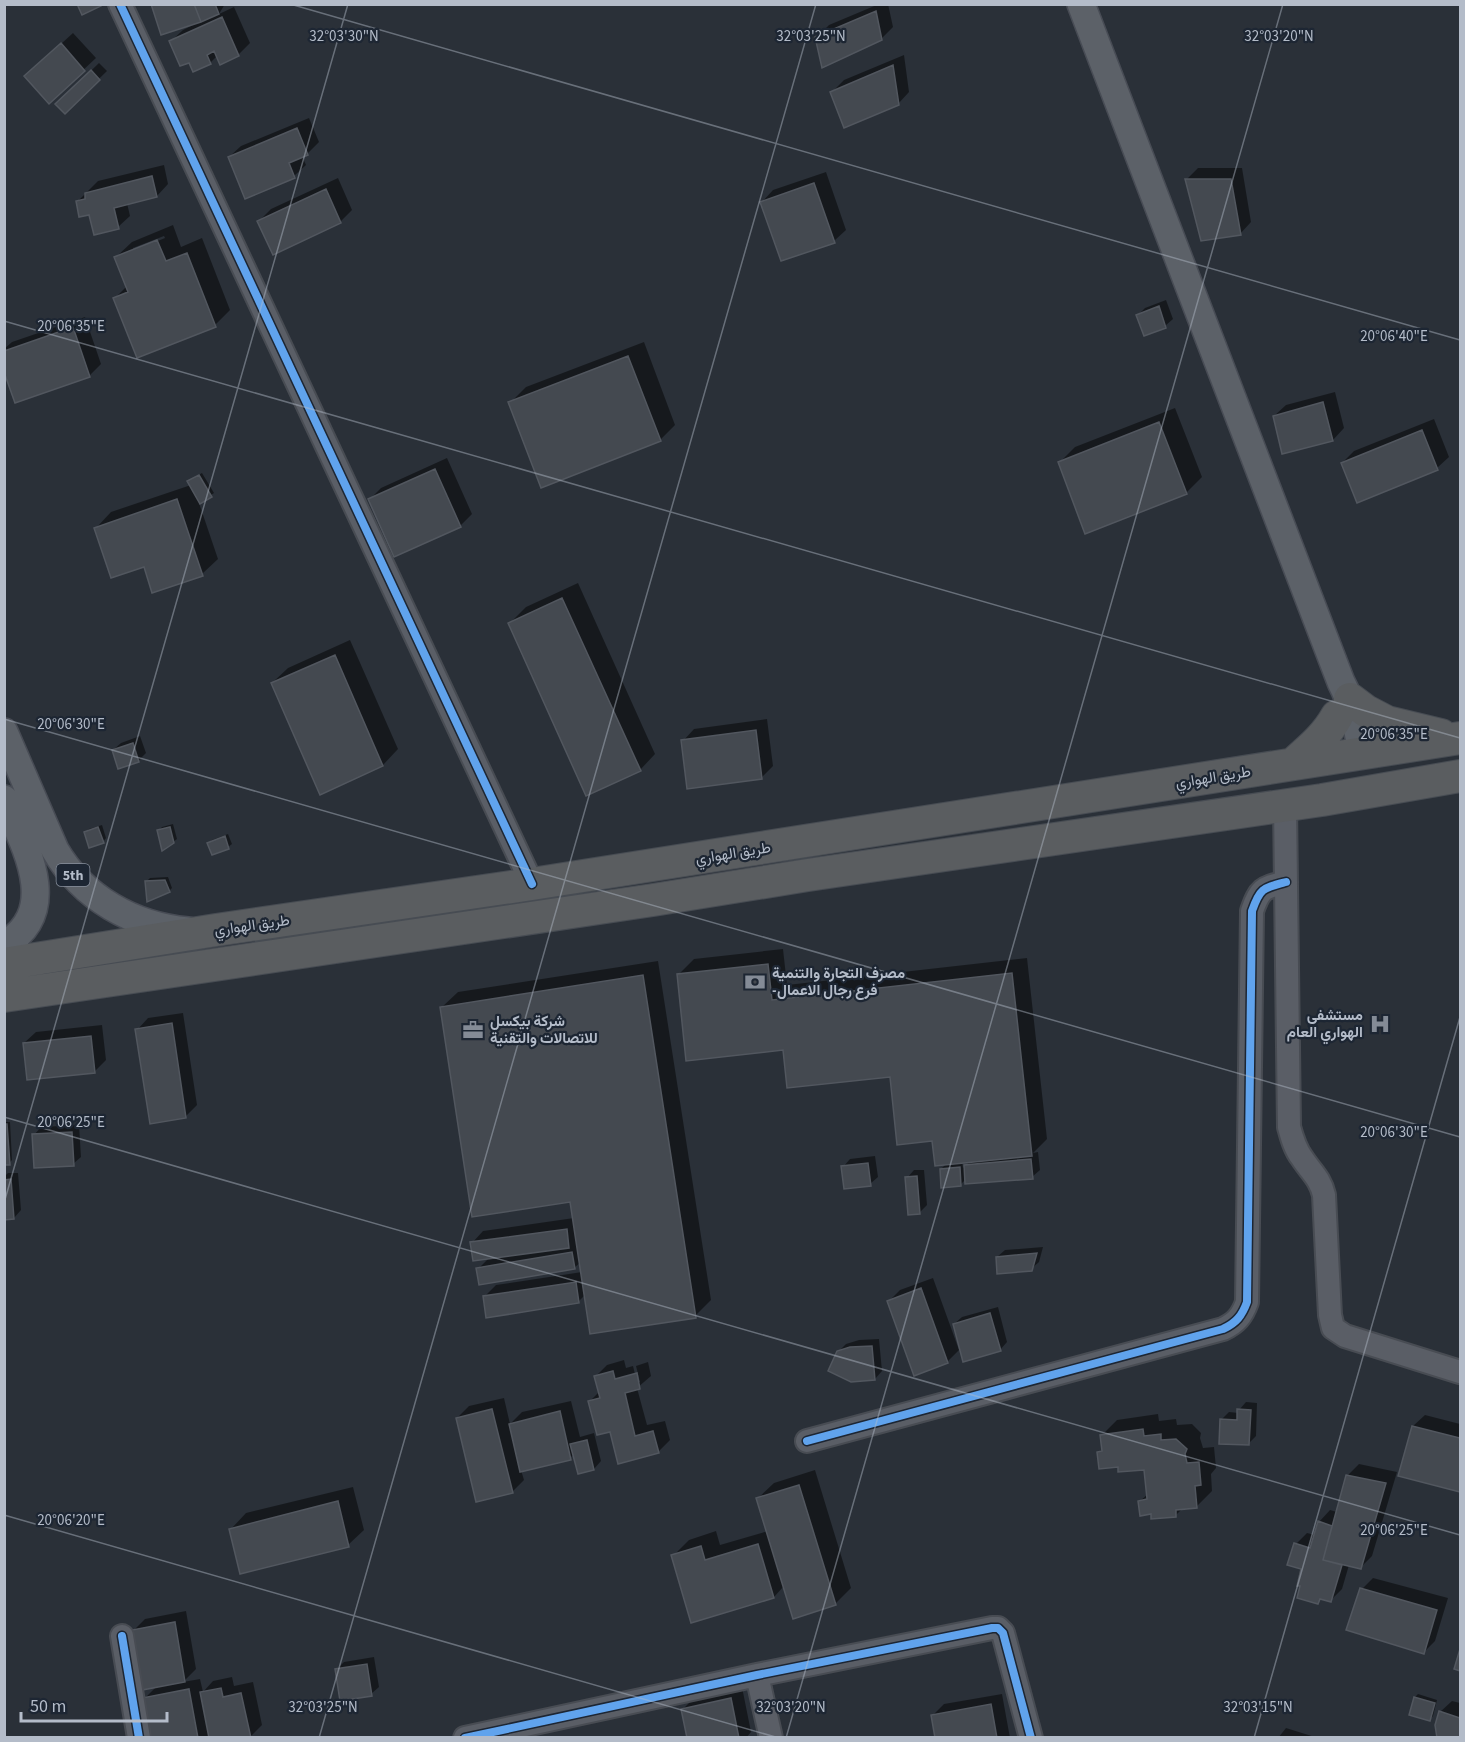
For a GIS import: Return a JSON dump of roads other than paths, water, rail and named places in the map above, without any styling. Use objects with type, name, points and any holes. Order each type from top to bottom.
[{"type":"highway","points":[[1293,764],[1331,727],[1343,699],[1387,722],[1459,739]]},
{"type":"highway","name":"طريق الهواري","points":[[4,964],[1459,739]]},
{"type":"highway","points":[[4,996],[1332,799],[1461,776]]},
{"type":"highway","points":[[704,857],[709,890]]},
{"type":"main road","points":[[1081,4],[1343,699],[1355,714],[1351,756]]},
{"type":"main road","name":"5th","points":[[4,732],[55,850],[64,865],[94,896],[132,918],[173,929],[216,930]]},
{"type":"main road","name":"5th","points":[[4,799],[31,863],[36,893],[34,905],[25,926],[18,935],[4,945]]},
{"type":"street","points":[[120,4],[532,884]]},
{"type":"street","points":[[1285,805],[1289,1127],[1298,1151],[1321,1182],[1324,1194],[1330,1315],[1333,1328],[1345,1336],[1461,1372]]},
{"type":"street","points":[[807,1441],[1223,1329],[1233,1324],[1242,1315],[1247,1302],[1252,911],[1257,896],[1266,887],[1286,882]]},
{"type":"street","points":[[465,1737],[757,1675],[998,1628],[1003,1633],[1031,1737]]},
{"type":"street","points":[[122,1636],[139,1737]]},
{"type":"street","points":[[757,1675],[771,1737]]},
{"type":"place","name":"مصرف التجارة والتنمية -فرع رجال الاعمال","points":[[755,982]]},
{"type":"place","name":"مستشفي الهواري العام","points":[[1380,1024]]},
{"type":"place","name":"شركة بيكسل للاتصالات والتقنية","points":[[473,1030]]}]
